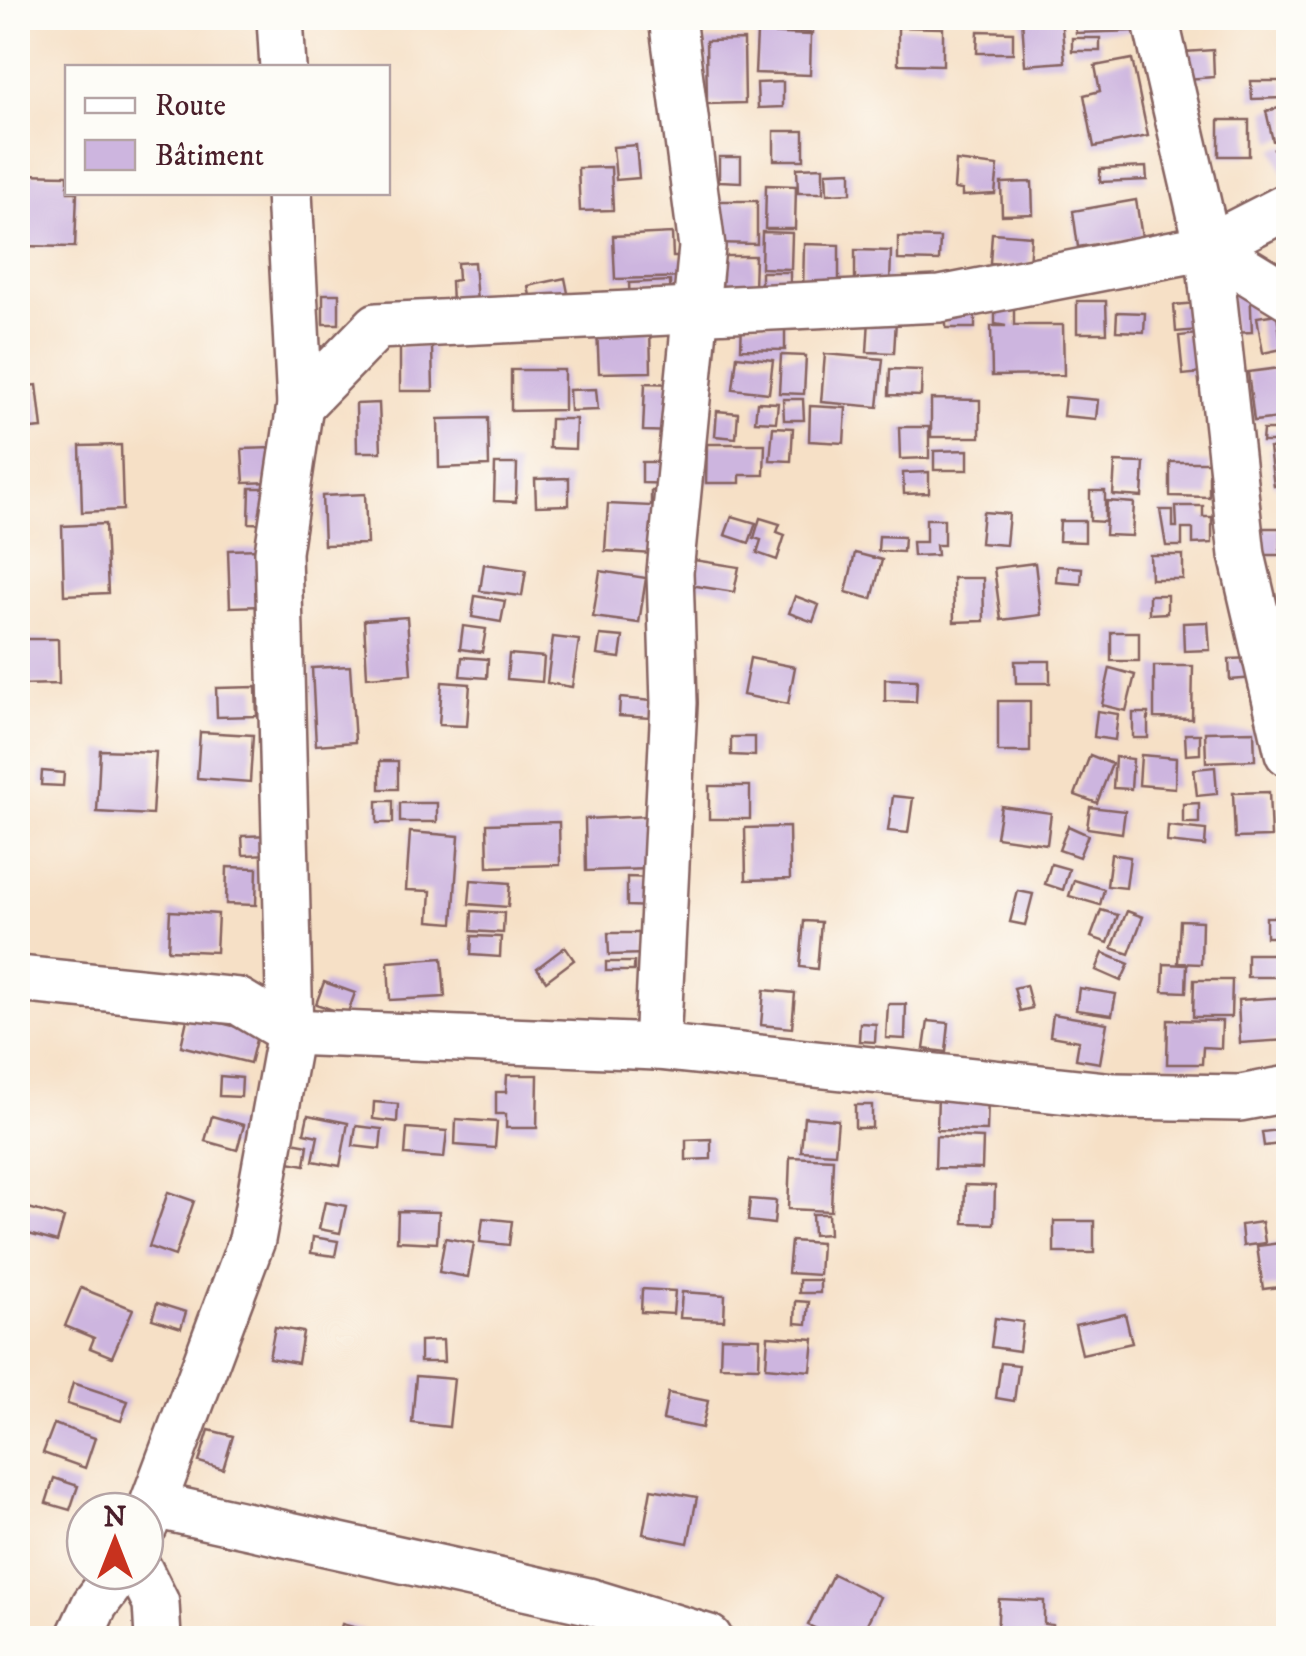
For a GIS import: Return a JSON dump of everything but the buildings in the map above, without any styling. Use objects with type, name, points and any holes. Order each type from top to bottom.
[{"type":"street","points":[[280,18],[283,65]]},
{"type":"street","points":[[657,1048],[674,703],[670,572],[702,247],[672,18]]},
{"type":"street","points":[[1155,18],[1208,248],[1242,555],[1288,753]]},
{"type":"street","points":[[159,1491],[252,1240],[290,1032],[278,552],[300,405],[289,195]]},
{"type":"street","points":[[300,405],[377,326],[940,299],[1208,248],[1288,206]]},
{"type":"street","points":[[1208,248],[1288,296]]},
{"type":"street","points":[[18,980],[238,1002],[290,1032],[657,1048],[1115,1096],[1240,1098],[1288,1089]]},
{"type":"street","points":[[165,1518],[588,1600],[709,1638]]},
{"type":"street","points":[[79,1638],[105,1591]]},
{"type":"street","points":[[150,1591],[156,1602],[158,1638]]}]
